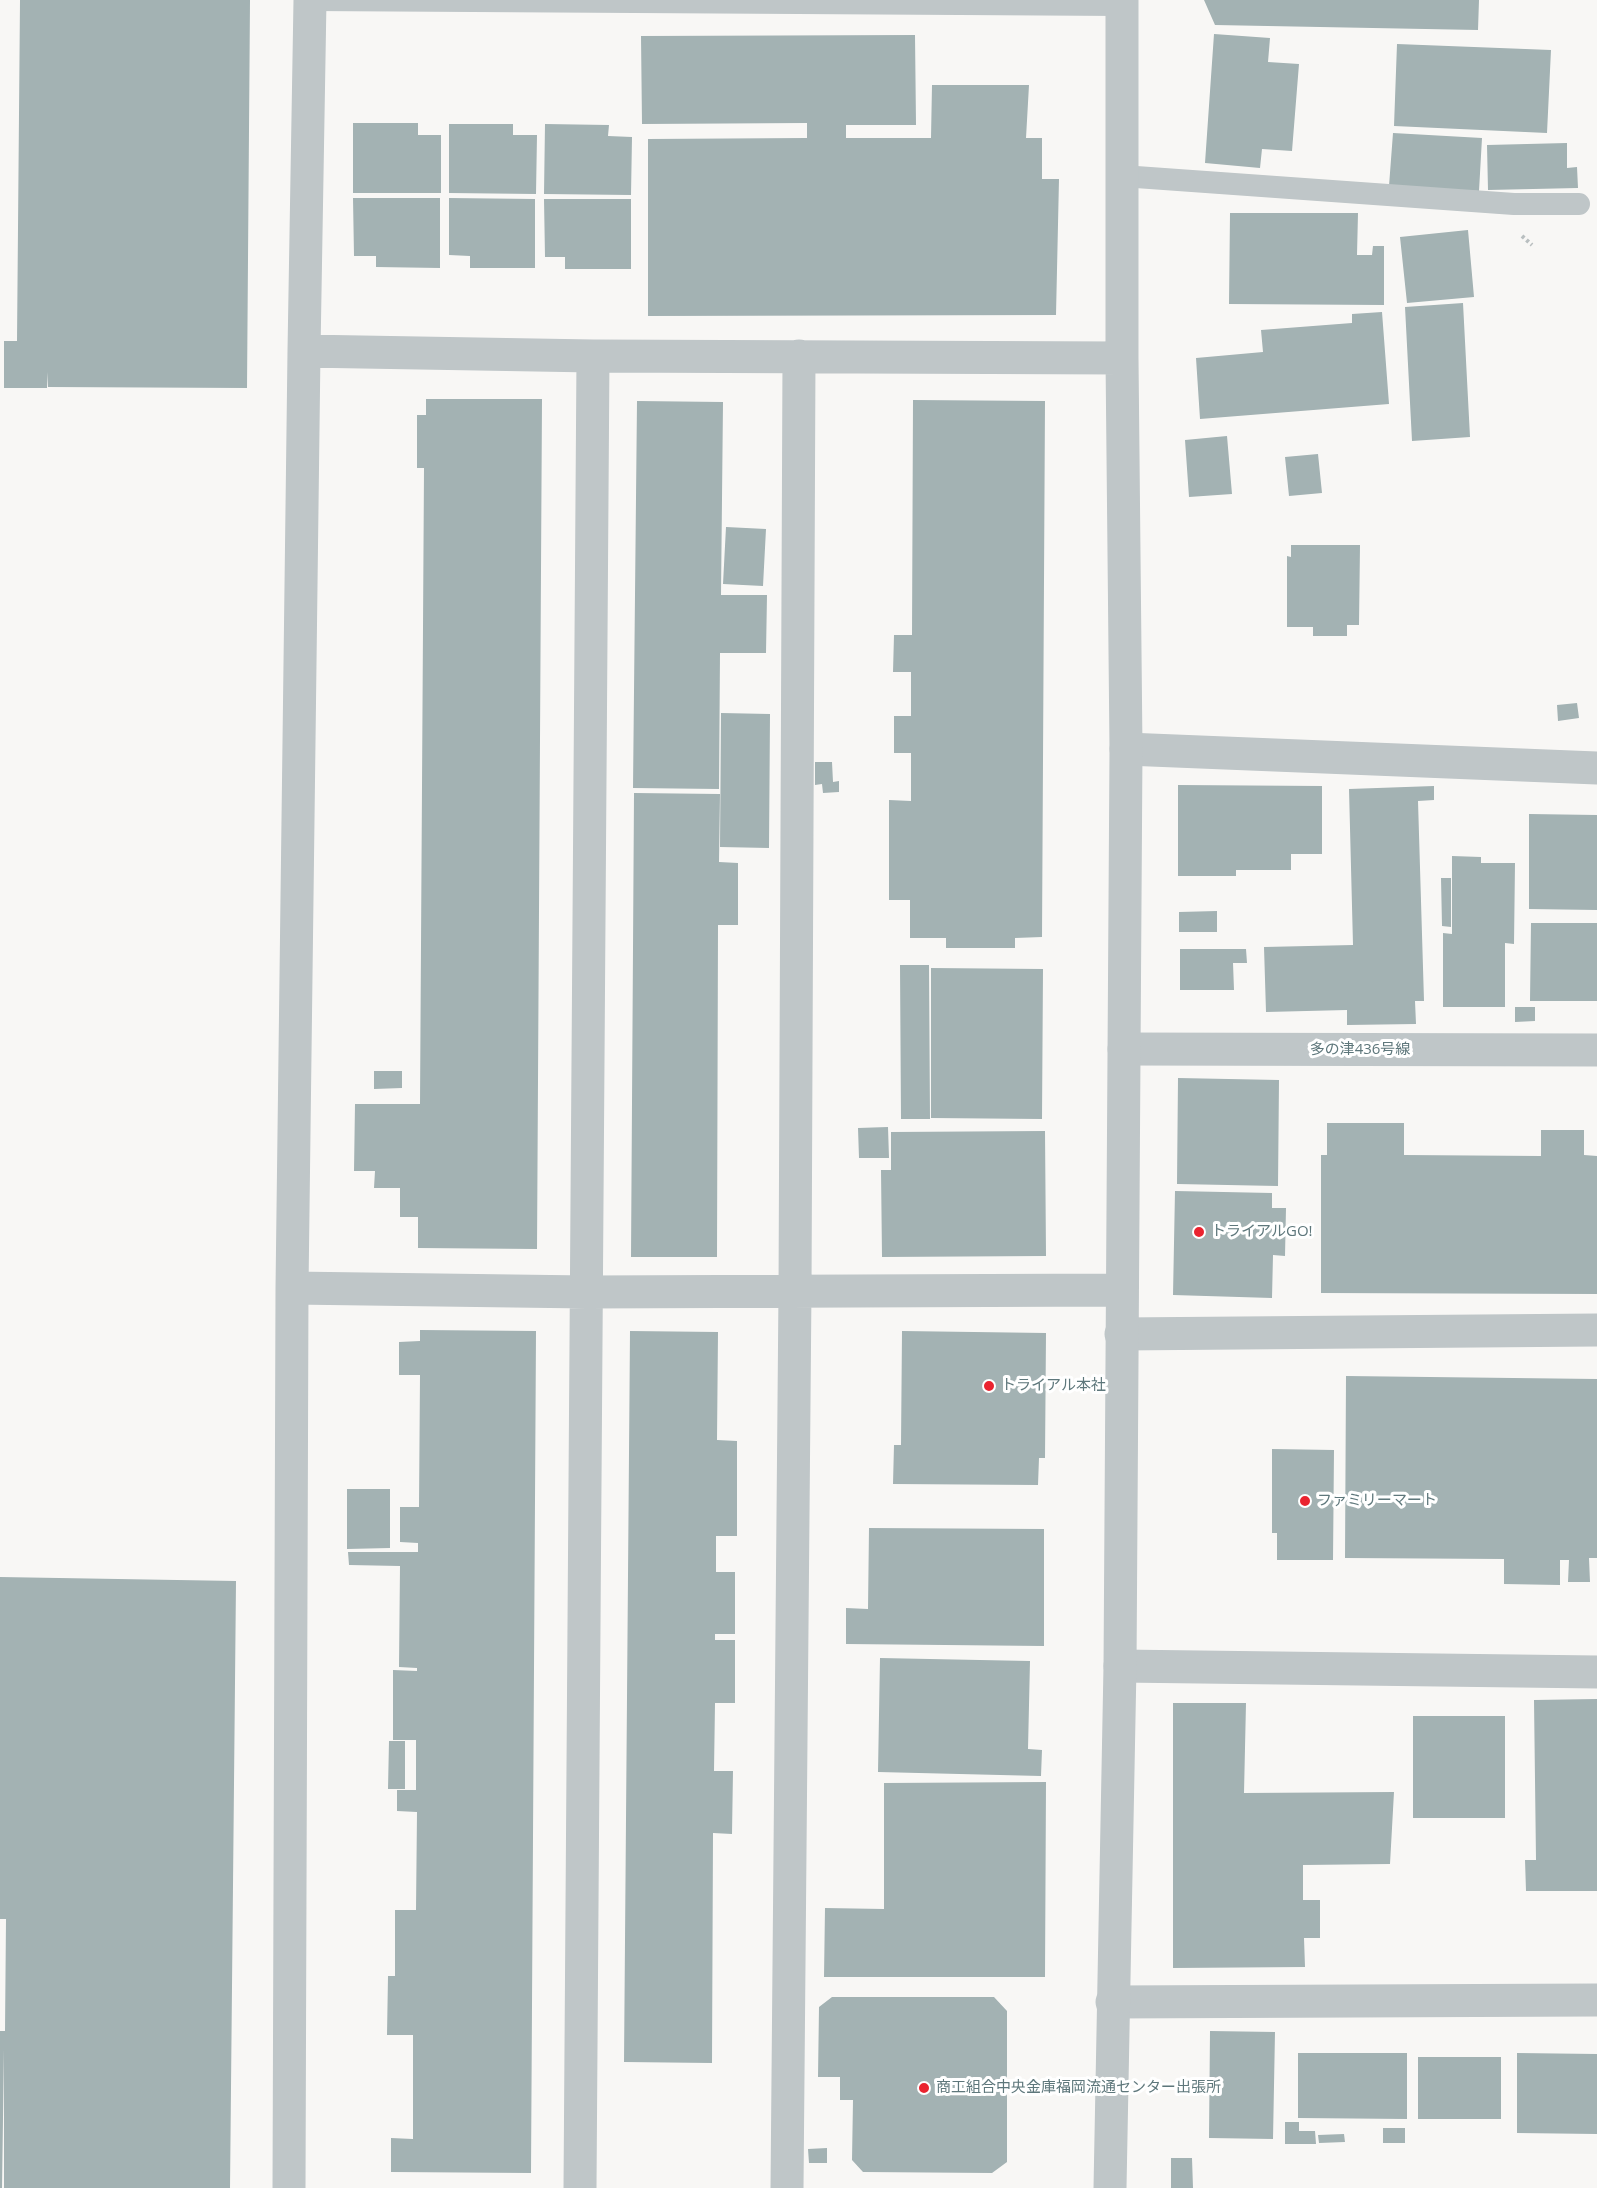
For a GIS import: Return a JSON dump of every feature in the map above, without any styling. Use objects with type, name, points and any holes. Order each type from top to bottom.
[{"type":"street","points":[[289,2188],[292,1288],[310,0]]},
{"type":"street","points":[[1110,2188],[1120,1666],[1124,1049],[1122,2]]},
{"type":"street","points":[[304,351],[593,356],[1122,358]]},
{"type":"street","points":[[580,2188],[593,356]]},
{"type":"street","points":[[787,2188],[795,1290],[799,356]]},
{"type":"street","points":[[1125,749],[1597,768]]},
{"type":"street","name":"多の津436号線","points":[[1124,1049],[1597,1050]]},
{"type":"street","points":[[292,1288],[588,1292],[1122,1290]]},
{"type":"street","points":[[1121,1334],[1597,1330]]},
{"type":"street","points":[[1120,1666],[1597,1671]]},
{"type":"street","points":[[1112,2002],[1597,2000]]},
{"type":"lane","points":[[310,0],[1122,2]]},
{"type":"lane","points":[[1122,176],[1514,204],[1579,204]]},
{"type":"building","points":[[20,0],[250,0],[247,388],[48,387],[48,372],[47,388],[4,388],[4,341],[17,341]]},
{"type":"building","points":[[1204,0],[1479,0],[1478,30],[1215,25]]},
{"type":"building","points":[[1214,34],[1270,38],[1268,62],[1299,64],[1292,151],[1262,149],[1260,168],[1205,163]]},
{"type":"building","points":[[915,35],[916,125],[846,125],[846,138],[931,138],[932,85],[1029,85],[1026,138],[1042,138],[1042,179],[1059,179],[1056,315],[648,316],[648,139],[807,138],[807,123],[642,124],[641,36]]},
{"type":"building","points":[[1397,44],[1551,50],[1547,133],[1394,126]]},
{"type":"building","points":[[353,123],[418,123],[418,135],[441,135],[441,193],[353,193]]},
{"type":"building","points":[[449,124],[513,124],[513,135],[537,135],[536,194],[449,193]]},
{"type":"building","points":[[545,124],[609,125],[608,136],[632,137],[631,195],[544,194]]},
{"type":"building","points":[[1393,133],[1482,138],[1479,191],[1389,186]]},
{"type":"building","points":[[1567,143],[1567,168],[1577,167],[1578,188],[1488,190],[1487,145]]},
{"type":"building","points":[[353,198],[440,198],[440,268],[376,267],[376,256],[354,256]]},
{"type":"building","points":[[449,198],[535,199],[535,268],[470,268],[470,256],[449,255]]},
{"type":"building","points":[[544,199],[631,199],[631,269],[565,269],[565,257],[545,257]]},
{"type":"building","points":[[1230,213],[1358,213],[1357,255],[1372,255],[1373,246],[1384,246],[1384,305],[1229,304]]},
{"type":"building","points":[[1468,230],[1474,297],[1407,303],[1400,237]]},
{"type":"building","points":[[1463,303],[1470,437],[1412,441],[1405,307]]},
{"type":"building","points":[[1382,312],[1389,404],[1200,419],[1196,358],[1263,352],[1261,330],[1352,323],[1352,314]]},
{"type":"building","points":[[426,399],[542,399],[537,1249],[418,1248],[418,1217],[400,1217],[400,1188],[374,1188],[375,1171],[354,1171],[355,1104],[420,1104],[424,468],[417,468],[417,415],[426,415]]},
{"type":"building","points":[[913,400],[1045,401],[1042,937],[1015,938],[1015,948],[946,948],[946,938],[910,938],[910,900],[889,900],[889,800],[911,801],[911,753],[894,753],[894,716],[911,716],[911,672],[893,672],[894,635],[912,635]]},
{"type":"building","points":[[637,401],[723,402],[721,595],[767,595],[766,653],[720,653],[719,789],[633,788]]},
{"type":"building","points":[[1227,436],[1232,494],[1189,497],[1185,440]]},
{"type":"building","points":[[1318,454],[1322,493],[1289,496],[1285,457]]},
{"type":"building","points":[[726,527],[766,529],[763,586],[723,584]]},
{"type":"building","points":[[1291,545],[1360,545],[1359,625],[1347,625],[1347,636],[1313,636],[1313,627],[1287,627],[1287,556],[1291,557]]},
{"type":"building","points":[[1577,703],[1579,718],[1558,721],[1557,705]]},
{"type":"building","points":[[721,713],[770,714],[769,848],[720,847]]},
{"type":"building","points":[[815,762],[832,762],[833,782],[839,781],[839,792],[823,793],[822,784],[815,785]]},
{"type":"building","points":[[1178,785],[1322,786],[1322,854],[1291,854],[1291,870],[1236,870],[1236,876],[1178,876]]},
{"type":"building","points":[[1434,786],[1434,800],[1418,801],[1424,1001],[1415,1001],[1416,1024],[1347,1025],[1347,1010],[1266,1012],[1264,947],[1353,945],[1349,789]]},
{"type":"building","points":[[634,793],[720,794],[719,862],[738,863],[738,925],[718,925],[717,1257],[631,1257]]},
{"type":"building","points":[[1529,814],[1597,815],[1597,910],[1529,909]]},
{"type":"building","points":[[1452,856],[1481,857],[1481,863],[1515,863],[1514,944],[1505,943],[1505,1007],[1443,1007],[1443,933],[1452,934]]},
{"type":"building","points":[[1441,878],[1451,878],[1451,927],[1442,926]]},
{"type":"building","points":[[1217,911],[1217,932],[1179,932],[1179,912]]},
{"type":"building","points":[[1531,923],[1597,923],[1597,1001],[1530,1001]]},
{"type":"building","points":[[1180,949],[1246,949],[1247,963],[1233,963],[1234,990],[1180,990]]},
{"type":"building","points":[[900,965],[929,965],[930,1119],[901,1119]]},
{"type":"building","points":[[931,968],[1043,969],[1042,1119],[931,1118]]},
{"type":"building","points":[[1515,1007],[1535,1007],[1535,1021],[1515,1022]]},
{"type":"building","points":[[374,1071],[402,1071],[402,1088],[374,1089]]},
{"type":"building","points":[[1178,1078],[1279,1080],[1278,1186],[1177,1184]]},
{"type":"building","points":[[1327,1123],[1404,1123],[1404,1155],[1541,1156],[1541,1130],[1584,1130],[1584,1155],[1597,1156],[1597,1294],[1321,1293],[1321,1155],[1327,1155]]},
{"type":"building","points":[[888,1127],[889,1158],[859,1158],[858,1128]]},
{"type":"building","points":[[1045,1131],[1046,1256],[882,1257],[881,1170],[891,1170],[891,1132]]},
{"type":"building","points":[[1175,1191],[1272,1193],[1272,1208],[1286,1208],[1285,1256],[1273,1255],[1272,1298],[1173,1295]]},
{"type":"building","points":[[420,1330],[536,1331],[531,2173],[391,2172],[391,2138],[413,2139],[413,2035],[387,2035],[388,1976],[395,1976],[395,1910],[416,1910],[417,1812],[397,1811],[397,1790],[416,1790],[416,1740],[393,1740],[393,1670],[417,1671],[417,1668],[399,1667],[400,1566],[349,1565],[348,1552],[418,1552],[418,1543],[400,1542],[400,1507],[419,1507],[420,1375],[399,1375],[399,1342],[420,1341]]},
{"type":"building","points":[[630,1331],[718,1332],[717,1440],[737,1441],[737,1536],[716,1536],[716,1572],[735,1572],[735,1634],[715,1634],[715,1640],[735,1640],[735,1703],[715,1703],[714,1771],[733,1771],[732,1834],[713,1833],[712,2063],[624,2062]]},
{"type":"building","points":[[902,1331],[1046,1333],[1045,1458],[1039,1458],[1038,1485],[893,1484],[894,1445],[901,1445]]},
{"type":"building","points":[[1346,1376],[1597,1379],[1597,1558],[1589,1558],[1590,1582],[1568,1582],[1569,1560],[1560,1560],[1560,1585],[1504,1584],[1504,1559],[1345,1558]]},
{"type":"building","points":[[1272,1449],[1334,1450],[1333,1560],[1277,1560],[1277,1533],[1272,1533]]},
{"type":"building","points":[[347,1489],[390,1489],[390,1548],[347,1549]]},
{"type":"building","points":[[869,1528],[1044,1529],[1044,1646],[846,1644],[846,1608],[868,1609]]},
{"type":"building","points":[[0,1577],[236,1581],[230,2188],[4,2188],[4,2049],[2,2188],[0,2188],[0,2031],[5,2031],[6,1919],[0,1919]]},
{"type":"building","points":[[880,1658],[1030,1661],[1028,1749],[1042,1750],[1041,1776],[878,1772]]},
{"type":"building","points":[[1597,1699],[1597,1891],[1526,1891],[1525,1860],[1536,1860],[1534,1700]]},
{"type":"building","points":[[1173,1703],[1246,1703],[1244,1793],[1394,1792],[1390,1864],[1303,1865],[1303,1900],[1320,1900],[1320,1938],[1304,1938],[1305,1967],[1173,1968]]},
{"type":"building","points":[[1413,1716],[1505,1716],[1505,1818],[1413,1818]]},
{"type":"building","points":[[389,1741],[405,1741],[405,1789],[388,1789]]},
{"type":"building","points":[[1046,1782],[1045,1977],[824,1977],[825,1908],[884,1909],[884,1783]]},
{"type":"building","points":[[832,1997],[994,1997],[1007,2011],[1007,2162],[992,2173],[863,2172],[852,2160],[853,2100],[840,2100],[840,2077],[818,2077],[819,2007]]},
{"type":"building","points":[[1210,2031],[1275,2032],[1273,2139],[1209,2138]]},
{"type":"building","points":[[1298,2053],[1407,2053],[1407,2119],[1298,2118]]},
{"type":"building","points":[[1517,2053],[1597,2054],[1597,2134],[1517,2133]]},
{"type":"building","points":[[1418,2057],[1501,2057],[1501,2119],[1418,2119]]},
{"type":"building","points":[[1285,2122],[1299,2122],[1299,2131],[1315,2131],[1316,2144],[1285,2144]]},
{"type":"building","points":[[1383,2128],[1405,2128],[1405,2143],[1383,2143]]},
{"type":"building","points":[[1344,2134],[1345,2142],[1319,2143],[1318,2135]]},
{"type":"building","points":[[827,2148],[827,2163],[809,2163],[808,2149]]},
{"type":"building","points":[[1171,2158],[1192,2158],[1193,2188],[1171,2188]]},
{"type":"place","name":"トライアルGO!","points":[[1199,1232]]},
{"type":"place","name":"トライアル本社","points":[[989,1386]]},
{"type":"place","name":"ファミリーマート","points":[[1305,1501]]},
{"type":"place","name":"商工組合中央金庫福岡流通センター出張所","points":[[924,2088]]}]
